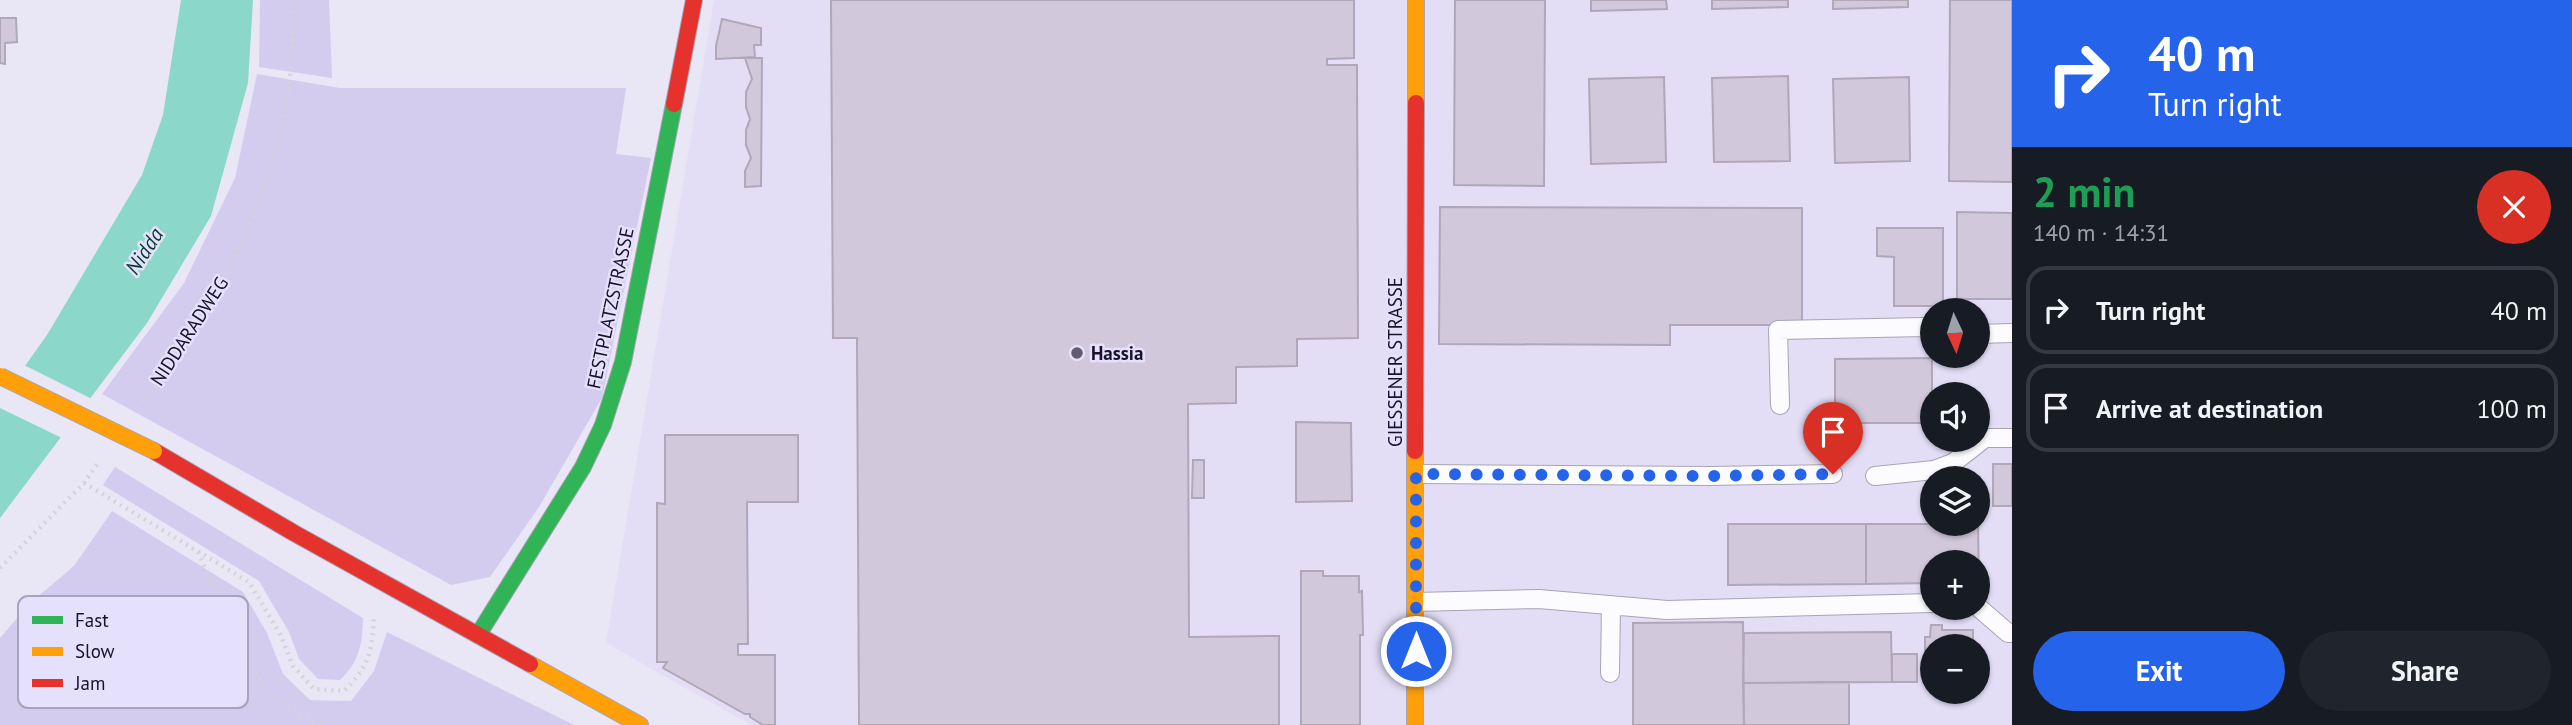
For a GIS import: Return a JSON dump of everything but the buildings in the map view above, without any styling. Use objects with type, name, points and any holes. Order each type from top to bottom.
[{"type":"street","name":"FESTPLATZSTRASSE","points":[[478,635],[583,467],[614,395],[624,362],[694,0]]},
{"type":"street","name":"GIESSENER STRASSE","points":[[1415,725],[1416,0]]},
{"type":"street","points":[[0,376],[154,451],[294,533],[639,725]]},
{"type":"lane","points":[[1780,405],[1778,330],[1920,327]]},
{"type":"lane","points":[[1990,334],[2012,333]]},
{"type":"lane","points":[[1875,476],[1934,470],[1953,463],[1985,438],[2012,438]]},
{"type":"lane","points":[[1416,474],[1833,474]]},
{"type":"lane","points":[[1416,602],[1539,598],[1667,610],[1920,603]]},
{"type":"lane","points":[[1611,605],[1611,673]]},
{"type":"lane","points":[[1990,617],[2008,633],[2012,633]]},
{"type":"path","name":"NIDDARADWEG","points":[[132,417],[180,351],[218,290],[250,224],[286,107],[294,0]]},
{"type":"path","points":[[0,568],[83,483],[100,461]]},
{"type":"path","points":[[83,483],[249,582],[281,636],[293,666],[314,689],[344,691],[361,674],[372,646],[374,614]]},
{"type":"path","points":[[197,551],[218,596]]},
{"type":"path","points":[[248,658],[265,689],[292,711],[321,725]]},
{"type":"shaded area","points":[[260,0],[329,0],[332,78],[259,67]]},
{"type":"shaded area","points":[[714,0],[2012,0],[2012,725],[751,725],[606,643]]},
{"type":"shaded area","points":[[257,74],[340,88],[626,88],[616,154],[651,158],[602,398],[539,507],[490,577],[451,585],[102,394],[184,283],[235,178]]},
{"type":"shaded area","points":[[115,467],[363,618],[359,652],[347,673],[340,680],[318,679],[299,659],[289,632],[259,581],[103,485]]},
{"type":"shaded area","points":[[112,511],[243,592],[245,596],[38,596],[74,566]]},
{"type":"shaded area","points":[[248,601],[267,633],[283,674],[310,700],[351,701],[374,671],[387,632],[574,725],[0,725],[0,638],[18,617],[18,708],[248,708]]},
{"type":"water","name":"Nidda","points":[[181,0],[253,0],[248,83],[211,216],[147,323],[0,518],[0,401],[47,335],[142,175],[163,115]]},
{"type":"pier","points":[[22,364],[94,400],[64,439],[0,408],[0,395]]},
{"type":"traffic: fast","points":[[478,635],[583,467],[603,425],[623,362],[674,104]]},
{"type":"traffic: slow","points":[[1416,0],[1416,103]]},
{"type":"traffic: slow","points":[[0,376],[154,451]]},
{"type":"traffic: slow","points":[[1415,451],[1415,725]]},
{"type":"traffic: slow","points":[[530,664],[640,725]]},
{"type":"traffic: jam","points":[[674,104],[694,0]]},
{"type":"traffic: jam","points":[[1415,451],[1416,103]]},
{"type":"traffic: jam","points":[[154,451],[294,533],[530,664]]},
{"type":"place","name":"Hassia","points":[[1077,353]]},
{"type":"route","points":[[1416,651],[1416,474],[1833,474]]}]
